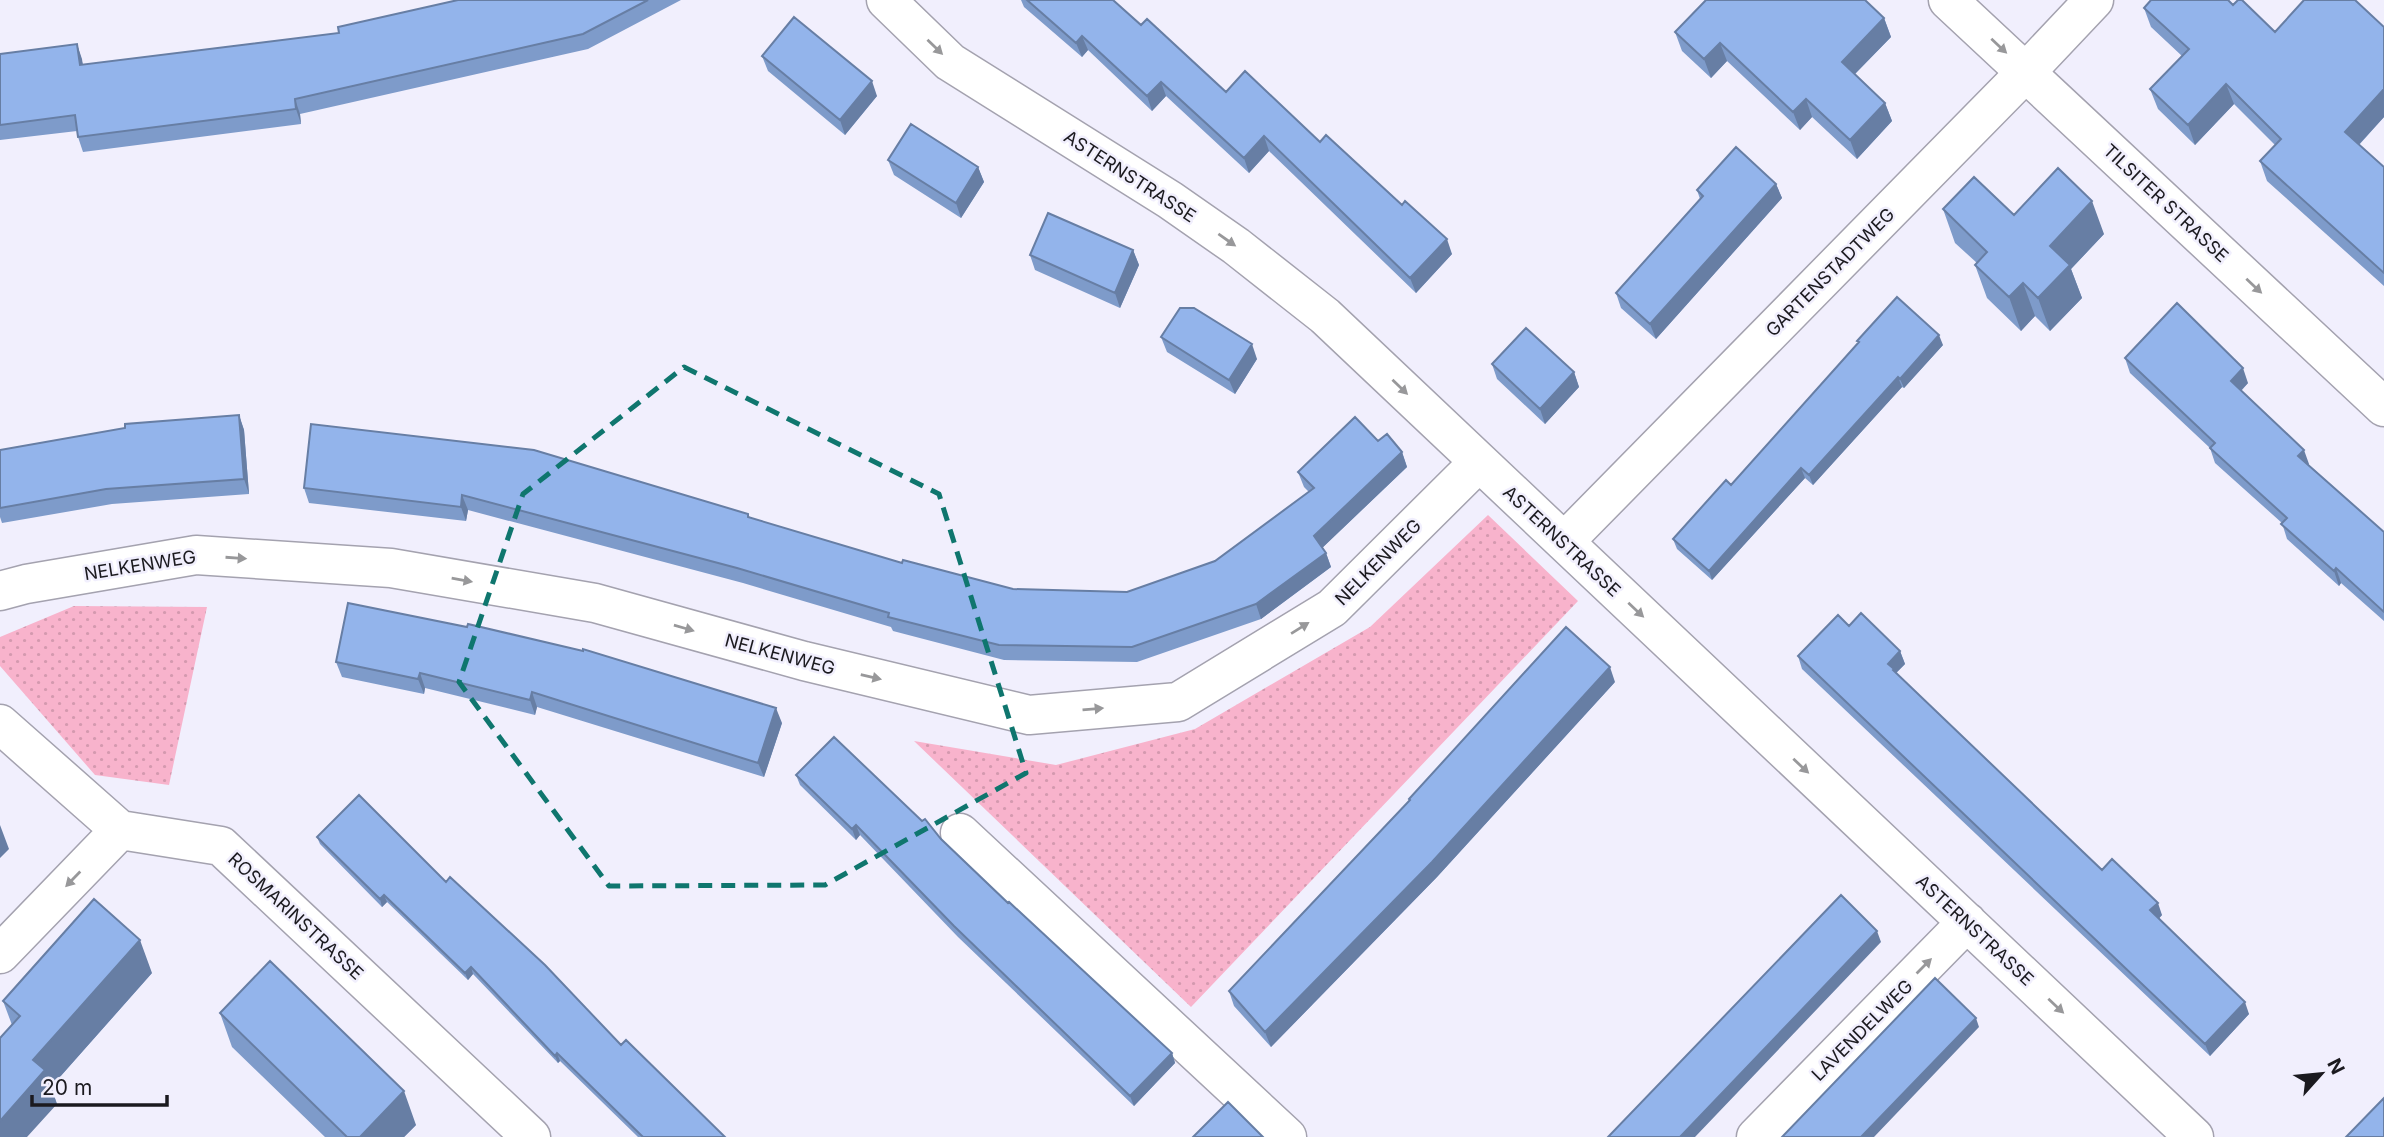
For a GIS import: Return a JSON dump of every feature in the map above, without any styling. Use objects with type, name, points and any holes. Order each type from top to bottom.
[{"type":"street","name":"ASTERNSTRASSE","points":[[886,0],[950,62],[1170,200],[1236,246],[1325,316],[2194,1137]]},
{"type":"street","name":"TILSITER STRASSE","points":[[1948,0],[2384,407]]},
{"type":"street","name":"GARTENSTADTWEG","points":[[1564,542],[2094,0]]},
{"type":"street","name":"NELKENWEG","points":[[0,591],[26,584],[196,555],[391,568],[595,603],[804,661],[1029,715],[1164,704],[1178,702],[1332,608],[1479,462]]},
{"type":"street","points":[[0,724],[120,830],[0,954]]},
{"type":"street","name":"ROSMARINSTRASSE","points":[[120,830],[221,846],[531,1137]]},
{"type":"street","points":[[960,833],[1287,1137]]},
{"type":"street","name":"LAVENDELWEG","points":[[1756,1137],[1967,922]]},
{"type":"highlighted area","points":[[684,367],[939,494],[1026,773],[825,885],[609,886],[459,682],[523,494]]},
{"type":"shaded area","points":[[1488,515],[1578,601],[1191,1007],[914,741],[1056,765],[1195,729],[1370,627]]},
{"type":"shaded area","points":[[74,606],[207,607],[169,785],[95,775],[0,666],[0,637]]},
{"type":"building","points":[[458,0],[648,0],[583,34],[295,99],[296,109],[78,137],[75,115],[0,125],[0,54],[77,44],[80,65],[339,33],[338,27]]},
{"type":"building","points":[[1027,0],[1113,0],[1141,25],[1147,19],[1226,92],[1245,71],[1320,142],[1326,135],[1402,205],[1405,201],[1447,239],[1410,278],[1264,136],[1244,158],[1161,82],[1147,96],[1082,36],[1076,43]]},
{"type":"building","points":[[1706,0],[1865,0],[1884,18],[1842,62],[1885,103],[1850,140],[1806,99],[1793,112],[1720,43],[1704,59],[1675,32]]},
{"type":"building","points":[[2151,0],[2228,0],[2233,5],[2242,0],[2275,32],[2304,0],[2355,0],[2384,27],[2384,89],[2345,132],[2384,167],[2384,273],[2260,161],[2281,139],[2226,84],[2188,125],[2150,89],[2189,49],[2144,8]]},
{"type":"building","points":[[794,17],[872,81],[840,120],[762,56]]},
{"type":"building","points":[[911,124],[978,167],[956,203],[888,160]]},
{"type":"building","points":[[1736,147],[1776,184],[1650,324],[1616,293],[1703,196],[1697,190]]},
{"type":"building","points":[[2058,168],[2092,201],[2050,246],[2070,265],[2038,298],[2023,283],[2009,297],[1975,265],[1987,252],[1943,209],[1974,177],[2014,215]]},
{"type":"building","points":[[1048,213],[1133,250],[1115,293],[1030,255]]},
{"type":"building","points":[[1897,297],[1939,335],[1809,475],[1801,468],[1709,571],[1673,539],[1726,480],[1731,485]]},
{"type":"building","points":[[2177,303],[2243,368],[2231,381],[2304,450],[2298,456],[2384,532],[2384,612],[2336,568],[2334,571],[2281,524],[2287,518],[2210,448],[2215,443],[2125,358]]},
{"type":"building","points":[[1180,308],[1194,308],[1252,344],[1229,380],[1161,337]]},
{"type":"building","points":[[1526,328],[1574,372],[1540,409],[1492,364]]},
{"type":"building","points":[[239,415],[244,479],[106,489],[0,508],[0,450],[125,428],[125,424]]},
{"type":"building","points":[[1355,417],[1378,441],[1387,434],[1402,452],[1314,536],[1326,553],[1256,604],[1132,647],[999,645],[888,617],[889,613],[737,568],[462,495],[461,507],[304,488],[311,424],[534,450],[902,563],[903,560],[1013,589],[1127,592],[1215,561],[1314,488],[1298,472]]},
{"type":"building","points":[[348,603],[467,627],[468,624],[583,649],[776,708],[758,763],[532,692],[530,700],[420,673],[418,679],[336,662]]},
{"type":"building","points":[[1861,613],[1900,651],[1888,664],[1893,670],[2102,870],[2112,859],[2158,903],[2150,910],[2245,1002],[2205,1044],[1798,656],[1838,615],[1849,626]]},
{"type":"building","points":[[1566,627],[1610,667],[1432,862],[1265,1032],[1229,991],[1410,800]]},
{"type":"building","points":[[834,737],[922,821],[925,819],[941,839],[1008,903],[1172,1053],[1130,1096],[954,926],[856,825],[852,829],[796,775]]},
{"type":"building","points":[[359,795],[446,882],[450,877],[545,965],[621,1045],[626,1040],[725,1137],[643,1137],[557,1053],[555,1056],[471,967],[465,973],[384,895],[380,899],[317,837]]},
{"type":"building","points":[[1841,895],[1877,931],[1680,1137],[1608,1137]]},
{"type":"building","points":[[94,899],[140,940],[33,1060],[45,1070],[0,1121],[0,1038],[20,1016],[3,1001]]},
{"type":"building","points":[[270,961],[404,1091],[360,1137],[347,1137],[220,1013]]},
{"type":"building","points":[[1935,978],[1976,1018],[1861,1137],[1782,1137]]},
{"type":"building","points":[[2384,1098],[2384,1137],[2346,1137]]},
{"type":"building","points":[[1228,1102],[1263,1137],[1193,1137]]}]
